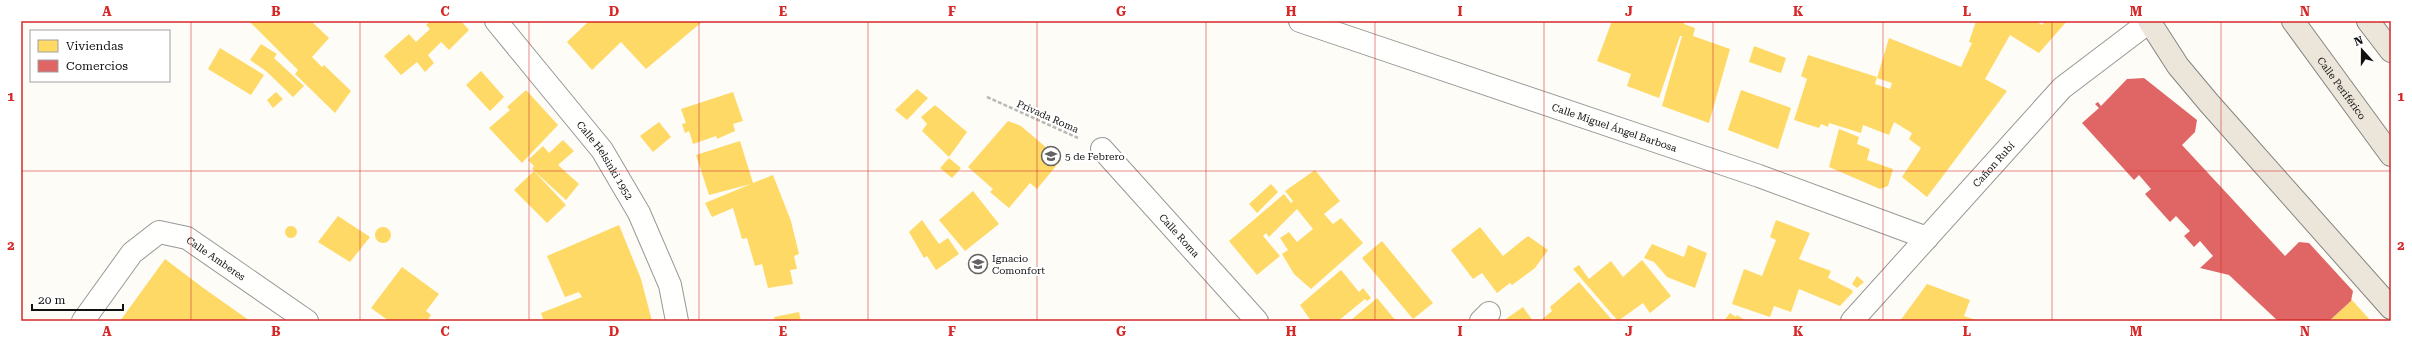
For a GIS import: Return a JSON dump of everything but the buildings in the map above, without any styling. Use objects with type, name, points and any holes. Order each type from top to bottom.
[{"type":"highway","points":[[2149,21],[2178,66],[2209,103],[2391,308]]},
{"type":"highway","name":"Calle Periférico","points":[[2294,21],[2391,155]]},
{"type":"highway","points":[[2368,21],[2391,51]]},
{"type":"street","name":"Calle Helsinki 1952","points":[[496,21],[602,150],[639,213],[670,285],[677,321]]},
{"type":"street","name":"Calle Miguel Ángel Barbosa","points":[[1300,21],[1758,176],[1927,238]]},
{"type":"street","name":"Cañon Rubí","points":[[1852,321],[2062,88],[2149,21]]},
{"type":"street","name":"Calle Roma","points":[[1102,149],[1257,321]]},
{"type":"street","name":"Calle Amberes","points":[[82,321],[132,253],[159,232],[187,238],[307,321]]},
{"type":"path","name":"Privada Roma","points":[[987,97],[1102,149]]},
{"type":"place","name":"5 de Febrero","points":[[1051,156]]},
{"type":"place","name":"Ignacio Comonfort","points":[[978,264]]}]
